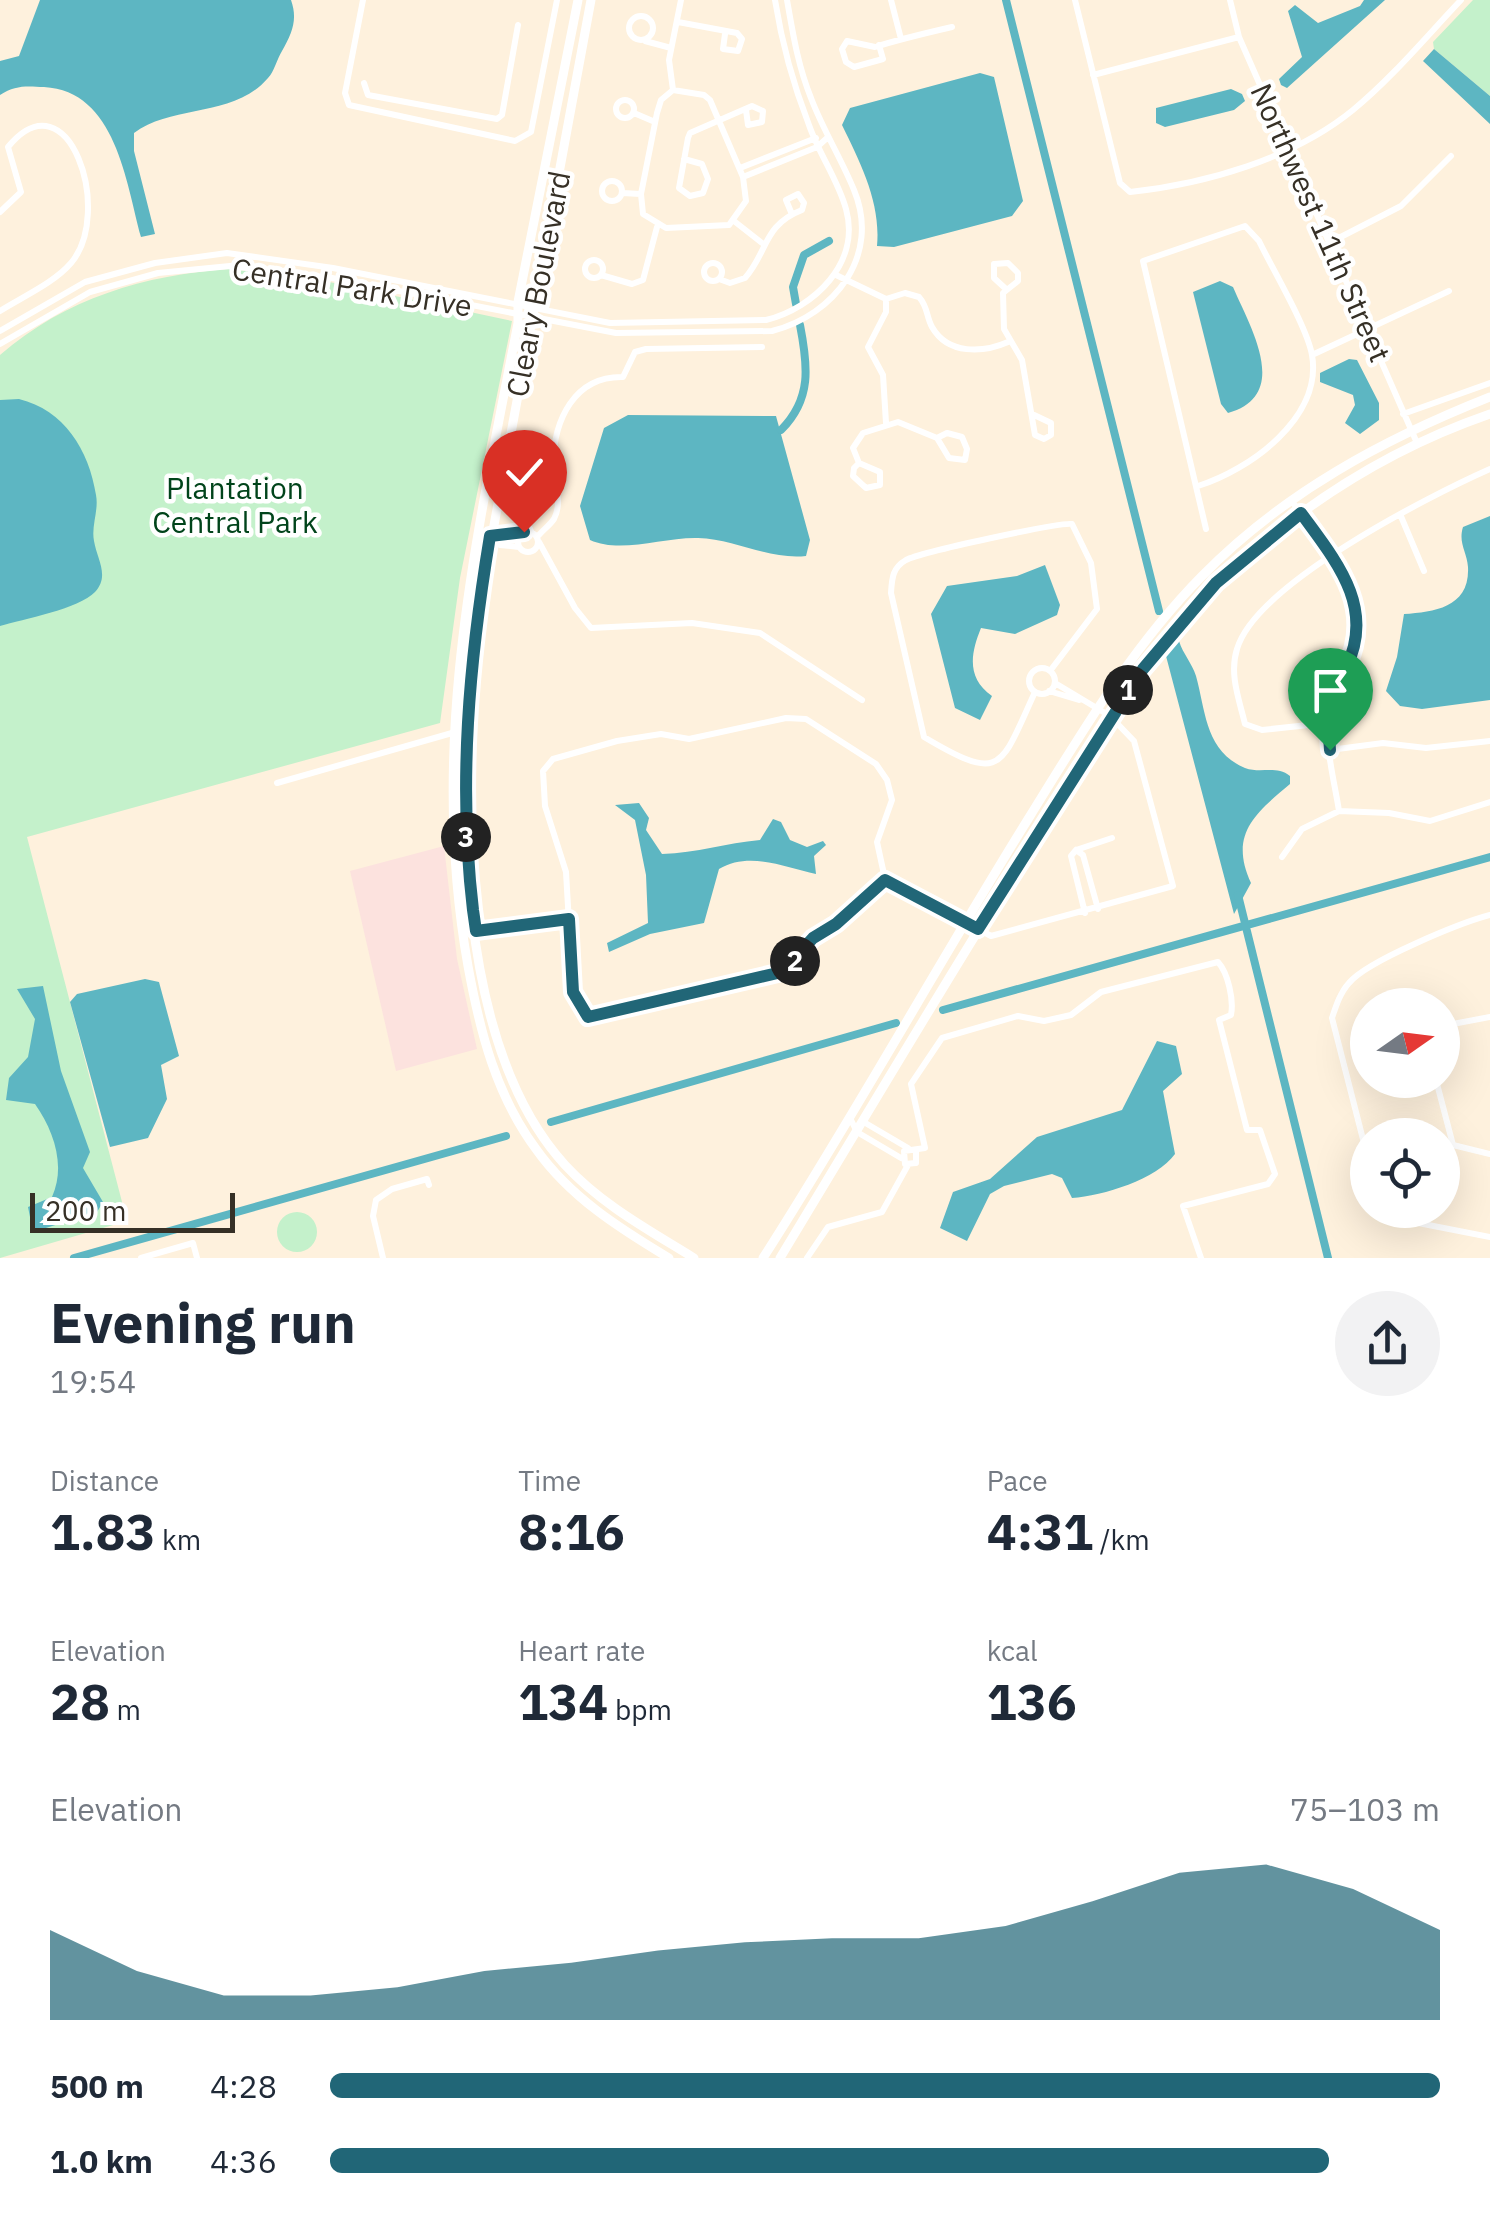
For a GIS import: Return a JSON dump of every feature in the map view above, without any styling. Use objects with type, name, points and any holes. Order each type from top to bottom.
[{"type":"street","points":[[363,0],[346,102],[356,110],[515,140],[529,136],[557,0]]},
{"type":"street","name":"Cleary Boulevard","points":[[578,0],[518,302],[460,639],[452,734],[452,813],[462,932],[492,1065],[524,1132],[554,1172],[590,1207],[669,1258]]},
{"type":"street","name":"Cleary Boulevard","points":[[591,0],[473,639],[465,734],[465,824],[476,931],[503,1057],[534,1124],[564,1164],[600,1198],[694,1258]]},
{"type":"street","points":[[673,90],[704,95],[718,118],[743,177],[746,201],[734,221],[714,228],[657,226],[642,214],[642,194],[656,122],[662,100],[673,90],[672,48],[681,0]]},
{"type":"street","points":[[775,0],[792,78],[813,138],[847,212],[845,251],[836,275],[886,299],[905,293],[919,298],[935,333],[958,348],[982,351],[1008,342]]},
{"type":"street","points":[[787,0],[800,68],[827,138],[855,191],[861,215],[850,281]]},
{"type":"street","points":[[891,0],[901,38]]},
{"type":"street","points":[[1075,0],[1120,182],[1130,192],[1256,163],[1288,150],[1353,110],[1461,0]]},
{"type":"street","name":"Northwest 11th Street","points":[[1230,0],[1239,37],[1417,442]]},
{"type":"street","points":[[678,22],[725,34]]},
{"type":"street","points":[[364,83],[368,95],[491,119],[502,115],[518,25]]},
{"type":"street","points":[[879,45],[883,59],[854,67],[846,62],[842,49],[848,41],[879,45],[952,26]]},
{"type":"street","points":[[1092,76],[1239,37]]},
{"type":"street","points":[[644,41],[672,48]]},
{"type":"street","points":[[437,126],[440,109]]},
{"type":"street","points":[[684,158],[702,164],[708,179],[703,193],[690,196],[679,188],[684,158],[690,133],[718,118],[746,110]]},
{"type":"street","points":[[634,113],[656,122]]},
{"type":"street","points":[[0,212],[21,192],[8,147],[20,132],[32,128],[67,136],[80,152],[87,180],[89,211],[82,242],[72,262],[0,312]]},
{"type":"street","points":[[740,168],[813,138],[827,138]]},
{"type":"street","points":[[743,177],[817,147],[827,138]]},
{"type":"street","points":[[1329,243],[1401,206],[1451,156]]},
{"type":"street","points":[[622,192],[642,194]]},
{"type":"street","points":[[719,280],[730,284],[745,278],[762,244],[791,212]]},
{"type":"street","points":[[734,221],[762,244]]},
{"type":"street","points":[[601,276],[632,284],[644,280],[657,226]]},
{"type":"street","points":[[1198,486],[1227,474],[1288,429],[1302,410],[1312,355],[1254,231],[1245,226],[1143,261],[1206,528]]},
{"type":"street","name":"Central Park Drive","points":[[0,331],[85,282],[155,262],[227,254],[518,302],[610,323],[766,320],[807,302],[836,275]]},
{"type":"street","points":[[1008,262],[1018,273],[1018,281],[1006,289],[994,278],[994,264],[1008,262]]},
{"type":"street","name":"Central Park Drive","points":[[0,344],[90,292],[158,273],[198,268],[304,274],[616,334],[772,330],[815,313],[850,281]]},
{"type":"street","points":[[1006,289],[1004,319],[1008,342],[1022,360],[1032,414]]},
{"type":"street","points":[[1312,355],[1448,291]]},
{"type":"street","points":[[886,299],[886,312],[868,348],[883,375],[886,422]]},
{"type":"street","points":[[531,552],[555,517],[559,488],[552,466],[562,409],[575,394],[609,376],[624,377],[635,352],[646,348],[762,347]]},
{"type":"street","points":[[1403,414],[1490,383]]},
{"type":"street","points":[[763,1258],[851,1120],[965,921],[1132,656],[1203,574],[1291,500],[1410,428],[1490,397]]},
{"type":"street","points":[[780,1258],[1110,716],[1174,630],[1216,583],[1301,513],[1417,442],[1490,414]]},
{"type":"street","points":[[859,463],[854,468],[858,482],[866,488],[880,485],[880,472],[859,463],[853,448],[856,440],[886,422],[910,424],[937,438],[949,458],[964,460],[967,449],[962,437],[947,433],[937,438]]},
{"type":"street","points":[[1327,722],[1251,729],[1245,724],[1232,668],[1241,637],[1271,604],[1332,555],[1400,514],[1490,468]]},
{"type":"street","points":[[1291,500],[1354,592],[1357,641],[1336,682],[1327,722],[1339,811]]},
{"type":"street","points":[[1400,514],[1424,571]]},
{"type":"street","points":[[1035,692],[1009,748],[988,764],[971,764],[924,737],[891,593],[892,574],[903,562],[930,552],[1029,533],[1061,522],[1072,524],[1091,563],[1097,609],[1050,671]]},
{"type":"street","points":[[478,534],[492,536],[501,532],[520,536],[530,531],[591,628],[692,623],[760,633],[862,700]]},
{"type":"street","points":[[492,536],[500,545],[520,547],[547,560]]},
{"type":"street","points":[[520,536],[520,547]]},
{"type":"street","points":[[1308,666],[1336,682]]},
{"type":"street","points":[[1035,692],[1030,686],[1031,673],[1042,668],[1079,700]]},
{"type":"street","points":[[1049,692],[1055,682]]},
{"type":"street","points":[[885,880],[991,936],[1173,886],[1134,740],[1098,708],[1049,692],[1035,692]]},
{"type":"street","points":[[786,718],[806,719],[876,764],[888,780],[892,800],[877,842],[885,880],[836,924],[813,938],[782,972],[588,1017],[573,992],[563,854],[541,779],[553,759],[617,740],[661,734],[688,739],[786,718]]},
{"type":"street","points":[[277,783],[452,734],[465,734]]},
{"type":"street","points":[[1330,750],[1384,743],[1426,748],[1490,741]]},
{"type":"street","points":[[1282,857],[1302,829],[1339,811],[1389,812],[1430,821],[1490,802]]},
{"type":"street","points":[[1085,913],[1071,856],[1076,850],[1112,838]]},
{"type":"street","points":[[1076,850],[1082,855],[1098,909]]},
{"type":"street","points":[[1358,1118],[1332,1018],[1350,981],[1454,926],[1490,916]]},
{"type":"street","points":[[462,932],[569,919]]},
{"type":"street","points":[[912,1149],[925,1148],[911,1084],[942,1038],[1018,1016],[1044,1021],[1071,1015],[1101,992],[1212,961],[1224,970],[1233,1008],[1231,1015],[1220,1020],[1247,1130],[1260,1130],[1265,1135],[1275,1174],[1261,1186],[1183,1206],[1201,1258]]},
{"type":"street","points":[[1460,1023],[1490,1017]]},
{"type":"street","points":[[1441,1098],[1453,1145],[1490,1154]]},
{"type":"street","points":[[851,1120],[864,1122],[912,1149],[918,1160],[905,1162],[858,1132],[851,1120]]},
{"type":"street","points":[[808,1258],[828,1226],[882,1212],[912,1149]]},
{"type":"street","points":[[382,1258],[373,1216],[376,1200],[392,1188],[427,1179],[428,1185]]},
{"type":"street","points":[[1444,1228],[1490,1237]]},
{"type":"street","points":[[141,1258],[194,1243],[197,1258]]},
{"type":"shaded area","points":[[444,846],[457,959],[477,1049],[396,1071],[350,871]]},
{"type":"green space","points":[[1473,0],[1490,0],[1490,96],[1434,49],[1433,42]]},
{"type":"green space","name":"Plantation Central Park","points":[[230,269],[320,280],[512,321],[460,578],[440,723],[27,837],[127,1221],[0,1258],[0,355],[52,318],[108,293],[167,277]]},
{"type":"green space","points":[[297,1212],[311,1218],[317,1232],[311,1246],[297,1252],[283,1246],[277,1232],[283,1218]]},
{"type":"water","points":[[40,0],[291,0],[291,32],[270,75],[254,91],[221,105],[167,118],[134,133],[134,151],[155,234],[141,237],[114,143],[87,104],[68,92],[44,87],[21,87],[0,95],[0,61],[19,56]]},
{"type":"water","points":[[1364,0],[1385,0],[1287,88],[1281,85],[1279,79],[1302,57],[1288,11],[1295,5],[1318,23],[1360,6]]},
{"type":"water","points":[[1434,49],[1490,96],[1490,124],[1423,61]]},
{"type":"water","points":[[980,73],[994,77],[1023,201],[1012,216],[894,247],[877,246],[873,199],[842,125],[850,108]]},
{"type":"water","points":[[1231,89],[1242,94],[1245,101],[1234,110],[1165,127],[1156,123],[1156,108]]},
{"type":"water","points":[[1220,281],[1233,287],[1261,358],[1258,391],[1247,404],[1228,413],[1221,404],[1193,292]]},
{"type":"water","points":[[1349,359],[1357,360],[1379,403],[1379,420],[1360,434],[1345,423],[1355,405],[1353,395],[1320,382],[1320,373]]},
{"type":"water","points":[[19,399],[35,404],[61,422],[87,463],[96,495],[93,535],[102,580],[95,592],[77,604],[0,626],[0,400]]},
{"type":"water","points":[[628,415],[776,416],[810,540],[806,556],[779,555],[698,538],[629,545],[590,540],[580,506],[604,428]]},
{"type":"water","points":[[1490,516],[1490,700],[1422,709],[1400,706],[1386,691],[1404,614],[1438,609],[1457,599],[1467,580],[1463,527]]},
{"type":"water","points":[[1045,565],[1060,605],[1057,615],[1015,634],[981,628],[973,665],[978,682],[992,696],[980,720],[955,708],[931,614],[947,586],[1017,576]]},
{"type":"water","points":[[1179,641],[1196,676],[1209,729],[1222,752],[1245,768],[1290,776],[1290,784],[1256,816],[1244,838],[1245,866],[1251,883],[1234,914],[1166,656]]},
{"type":"water","points":[[639,803],[649,818],[646,830],[662,854],[760,840],[773,819],[781,822],[790,840],[807,847],[823,841],[826,845],[814,856],[816,874],[755,861],[719,869],[704,923],[650,934],[609,952],[607,943],[648,923],[646,875],[635,820],[615,805]]},
{"type":"water","points":[[145,979],[159,982],[179,1056],[161,1065],[167,1099],[148,1138],[110,1147],[70,1002],[77,994]]},
{"type":"water","points":[[43,986],[61,1071],[90,1152],[83,1168],[103,1202],[97,1212],[33,1232],[28,1207],[52,1197],[58,1173],[56,1149],[35,1104],[6,1100],[9,1078],[28,1057],[35,1019],[17,989]]},
{"type":"water","points":[[1157,1041],[1176,1046],[1182,1074],[1163,1091],[1175,1154],[1167,1163],[1128,1185],[1085,1197],[1072,1198],[1062,1178],[1052,1174],[1004,1186],[990,1194],[967,1241],[940,1228],[953,1192],[990,1179],[1037,1137],[1122,1110]]},
{"type":"waterway","points":[[1006,0],[1159,611]]},
{"type":"waterway","points":[[796,304],[793,287],[804,255],[829,241]]},
{"type":"waterway","points":[[781,430],[803,394],[805,354],[800,325]]},
{"type":"waterway","points":[[943,1010],[1490,857]]},
{"type":"waterway","points":[[1238,895],[1328,1258]]},
{"type":"waterway","points":[[551,1122],[896,1023]]},
{"type":"waterway","points":[[74,1258],[506,1136]]},
{"type":"route","points":[[524,532],[520,536],[501,532],[490,536],[473,639],[464,780],[473,910],[476,931],[569,919],[573,992],[582,1013],[588,1017],[667,1002],[782,972],[813,938],[836,924],[885,880],[978,929],[1143,669],[1216,583],[1301,513],[1354,592],[1358,619],[1357,641],[1336,682],[1330,704],[1330,750]]}]
